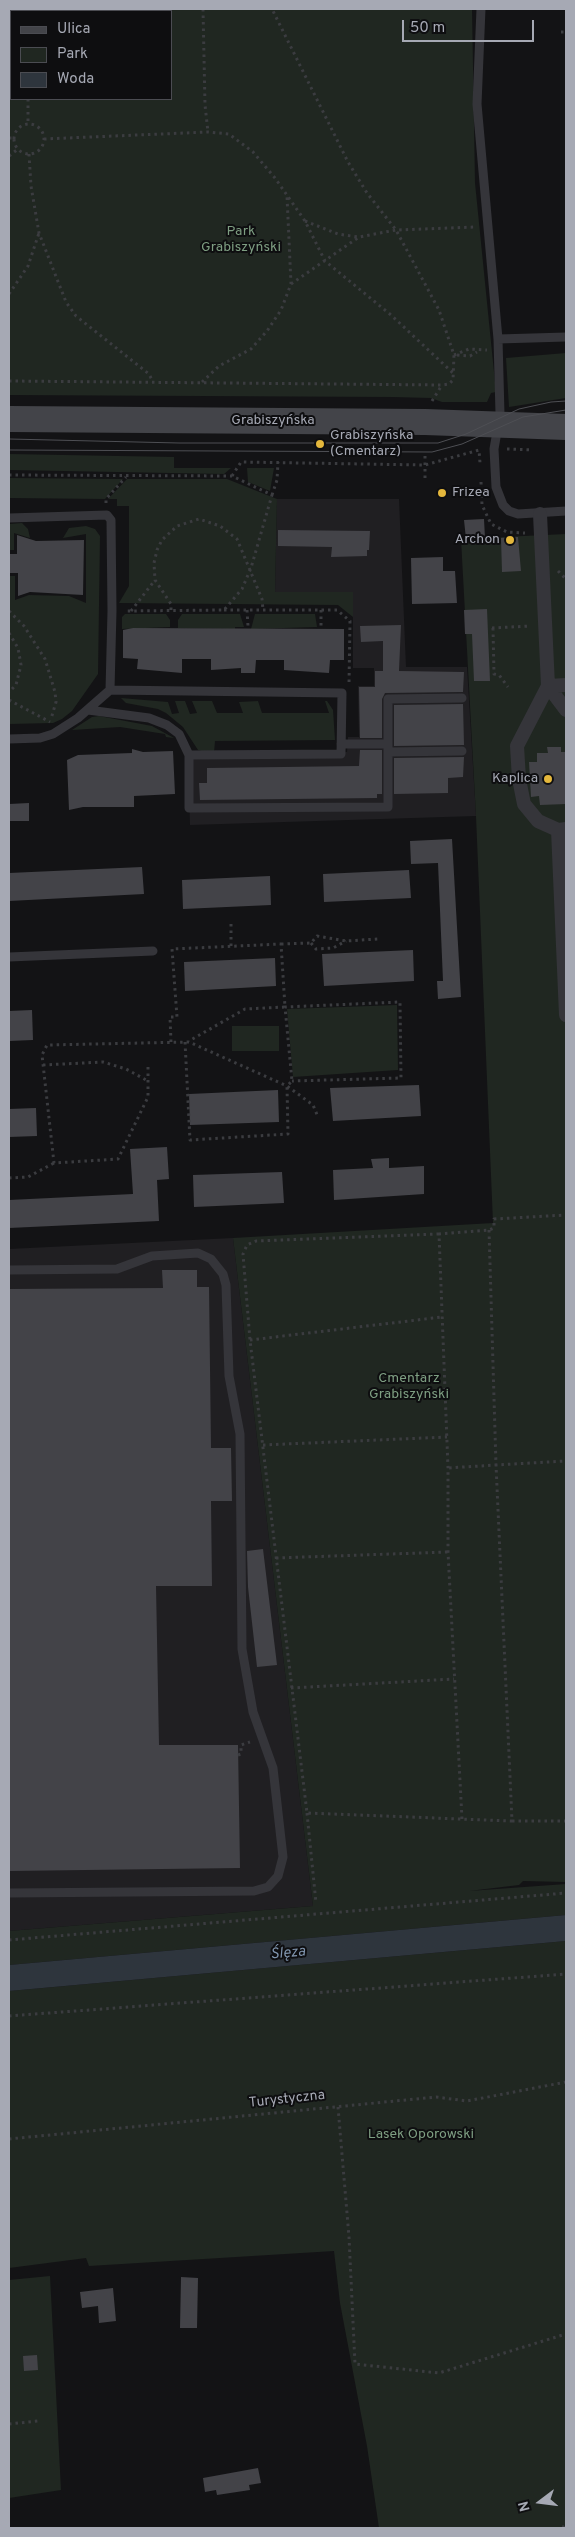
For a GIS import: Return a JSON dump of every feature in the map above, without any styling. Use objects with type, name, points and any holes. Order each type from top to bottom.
[{"type":"main road","name":"Grabiszyńska","points":[[9,418],[566,426]]},
{"type":"street","points":[[540,514],[548,686],[517,746],[519,779],[524,804],[538,821],[562,829],[566,1015]]},
{"type":"street","points":[[548,686],[566,685]]},
{"type":"street","points":[[548,686],[566,710]]},
{"type":"lane","points":[[481,9],[477,104],[498,339],[500,414],[494,449],[499,496],[509,511],[518,514],[566,511]]},
{"type":"lane","points":[[498,339],[566,337]]},
{"type":"lane","points":[[9,518],[106,516],[111,520],[112,611],[110,690]]},
{"type":"lane","points":[[9,739],[45,736],[66,727],[110,690],[342,693],[341,754],[189,755]]},
{"type":"lane","points":[[88,710],[149,718],[167,725],[179,734],[189,755],[189,808],[388,807],[388,699],[462,698]]},
{"type":"lane","points":[[341,744],[462,751]]},
{"type":"lane","points":[[9,957],[154,951]]},
{"type":"lane","points":[[9,1270],[116,1269],[159,1255],[198,1253],[211,1259],[223,1274],[226,1285],[229,1376],[240,1434],[242,1649],[253,1712],[273,1768],[283,1856],[278,1876],[268,1887],[254,1891],[9,1893]]},
{"type":"path","points":[[203,9],[205,105],[208,132]]},
{"type":"path","points":[[9,381],[449,384],[454,375],[454,355],[440,310],[396,230],[367,193],[348,162],[272,9]]},
{"type":"path","points":[[28,100],[28,125]]},
{"type":"path","points":[[18,149],[15,138],[17,130],[28,125],[37,127],[44,139],[41,148],[29,154]]},
{"type":"path","points":[[44,139],[208,132],[229,134],[253,152],[287,196],[305,221],[325,261],[391,315],[454,375]]},
{"type":"path","points":[[9,138],[15,138]]},
{"type":"path","points":[[18,149],[29,154]]},
{"type":"path","points":[[9,156],[18,149]]},
{"type":"path","points":[[29,154],[30,186],[39,233],[66,302],[76,316],[149,374],[153,382]]},
{"type":"path","points":[[202,382],[220,366],[251,349],[267,331],[281,310],[291,284],[287,196]]},
{"type":"path","points":[[305,221],[338,234],[359,237],[396,230],[488,226]]},
{"type":"path","points":[[9,294],[28,266],[39,233]]},
{"type":"path","points":[[291,284],[359,237]]},
{"type":"path","points":[[469,349],[479,351],[470,356],[454,355],[469,349]]},
{"type":"path","points":[[427,405],[435,399],[442,385]]},
{"type":"path","points":[[232,476],[241,462],[424,465],[479,450]]},
{"type":"path","points":[[425,456],[425,480]]},
{"type":"path","points":[[224,610],[242,589],[251,568],[277,480],[278,462]]},
{"type":"path","points":[[9,475],[232,476],[272,495]]},
{"type":"path","points":[[106,516],[106,499],[127,477]]},
{"type":"path","points":[[171,610],[171,604],[155,580],[154,563],[162,540],[177,526],[199,520],[209,521],[228,530],[237,539],[251,568],[262,599],[263,610]]},
{"type":"path","points":[[561,574],[566,573]]},
{"type":"path","points":[[130,611],[155,580]]},
{"type":"path","points":[[247,610],[248,626]]},
{"type":"path","points":[[321,610],[321,627]]},
{"type":"path","points":[[112,611],[337,610],[350,621],[349,688],[342,693]]},
{"type":"path","points":[[9,611],[36,642],[52,675],[56,702],[45,736]]},
{"type":"path","points":[[508,687],[503,678],[494,674],[492,628],[546,625]]},
{"type":"path","points":[[9,633],[18,648],[22,665],[16,685],[9,692]]},
{"type":"path","points":[[9,700],[50,722]]},
{"type":"path","points":[[231,924],[231,946]]},
{"type":"path","points":[[311,943],[317,936],[346,941],[378,939]]},
{"type":"path","points":[[171,1042],[170,1017],[177,1017],[172,949],[311,943],[316,948],[333,948],[346,941]]},
{"type":"path","points":[[281,944],[292,1081]]},
{"type":"path","points":[[400,1002],[401,1078],[292,1081],[287,1086],[288,1134],[190,1140],[187,1042],[245,1009],[400,1002]]},
{"type":"path","points":[[54,1163],[42,1055],[47,1046],[187,1042],[287,1086],[313,1105],[318,1117]]},
{"type":"path","points":[[43,1065],[103,1062],[126,1069],[148,1081]]},
{"type":"path","points":[[9,1178],[28,1177],[54,1163],[118,1160],[148,1097],[148,1067]]},
{"type":"path","points":[[316,1903],[307,1813],[250,1340],[242,1254],[247,1245],[256,1241],[439,1234],[489,1230],[494,1228],[494,1219],[566,1215]]},
{"type":"path","points":[[489,1230],[496,1465],[512,1821]]},
{"type":"path","points":[[439,1234],[448,1468],[448,1552],[462,1819]]},
{"type":"path","points":[[250,1340],[442,1317]]},
{"type":"path","points":[[263,1444],[447,1437]]},
{"type":"path","points":[[448,1468],[566,1461]]},
{"type":"path","points":[[276,1558],[448,1552]]},
{"type":"path","points":[[291,1688],[454,1679]]},
{"type":"path","points":[[238,1755],[241,1754],[241,1745]]},
{"type":"path","points":[[307,1813],[566,1822]]},
{"type":"path","points":[[9,1940],[566,1893]]},
{"type":"path","points":[[9,2016],[566,1974]]},
{"type":"path","name":"Turystyczna","points":[[9,2139],[436,2097],[466,2101],[566,2082]]},
{"type":"path","points":[[338,2106],[349,2237],[354,2364],[439,2373],[566,2334]]},
{"type":"path","points":[[9,2424],[38,2421]]},
{"type":"path","points":[[563,2528],[566,2522]]},
{"type":"shaded area","points":[[277,499],[399,499],[406,667],[467,667],[476,816],[190,825],[188,753],[347,752],[348,737],[359,737],[358,686],[374,686],[374,668],[353,668],[353,593],[275,592]]},
{"type":"shaded area","points":[[233,1238],[313,1906],[9,1931],[9,1249]]},
{"type":"green space","name":"Park Grabiszyński","points":[[9,9],[472,9],[475,183],[496,392],[491,393],[487,402],[442,402],[431,398],[9,395]]},
{"type":"green space","points":[[566,353],[566,398],[509,407],[506,358]]},
{"type":"green space","points":[[9,454],[174,457],[174,468],[231,468],[224,474],[9,470]]},
{"type":"green space","points":[[247,468],[274,468],[270,491],[248,482]]},
{"type":"green space","points":[[9,478],[123,479],[105,499],[9,498]]},
{"type":"green space","points":[[127,479],[227,479],[277,499],[275,592],[353,592],[353,617],[338,605],[119,603],[129,586],[129,506],[117,506],[117,499],[108,499]]},
{"type":"green space","points":[[22,523],[28,529],[30,538],[14,533],[14,550],[9,550],[9,524]]},
{"type":"green space","points":[[86,526],[95,529],[100,536],[98,674],[72,711],[62,719],[53,723],[9,724],[9,576],[15,576],[15,600],[29,595],[69,596],[86,603],[86,534],[63,538],[69,528]]},
{"type":"green space","name":"Cmentarz Grabiszyński","points":[[566,534],[566,1882],[523,1881],[519,1885],[469,1891],[566,1884],[566,1915],[9,1965],[9,1931],[313,1906],[233,1238],[493,1223],[476,816],[461,539]]},
{"type":"green space","points":[[125,614],[166,614],[170,620],[170,627],[122,629],[122,617]]},
{"type":"green space","points":[[182,614],[240,614],[244,627],[235,627],[235,629],[178,628],[178,620]]},
{"type":"green space","points":[[255,614],[315,614],[317,627],[251,629]]},
{"type":"green space","points":[[121,698],[168,702],[172,714],[179,713],[175,701],[185,701],[190,714],[197,713],[192,701],[212,701],[217,713],[243,713],[239,702],[258,701],[262,713],[329,713],[325,701],[327,701],[333,710],[335,740],[215,741],[214,753],[205,752],[198,750],[183,727],[166,713],[158,709],[126,703]]},
{"type":"green space","points":[[99,716],[152,726],[174,738],[166,737],[165,734],[120,727],[72,730],[92,717]]},
{"type":"green space","points":[[397,1005],[398,1070],[293,1077],[287,1009]]},
{"type":"green space","points":[[232,1026],[279,1026],[279,1051],[232,1051]]},
{"type":"green space","name":"Lasek Oporowski","points":[[566,1941],[566,2528],[379,2528],[367,2446],[340,2303],[334,2251],[89,2266],[86,2258],[9,2268],[9,1991]]},
{"type":"green space","points":[[50,2276],[61,2490],[9,2498],[9,2280]]},
{"type":"water","name":"Ślęza","points":[[566,1915],[566,1941],[9,1991],[9,1965]]},
{"type":"building","points":[[484,519],[485,538],[466,539],[464,520]]},
{"type":"building","points":[[278,530],[370,531],[369,550],[367,550],[367,556],[331,557],[332,547],[278,546]]},
{"type":"building","points":[[17,535],[36,541],[84,540],[83,595],[30,592],[18,596],[18,573],[9,573],[9,554],[17,554]]},
{"type":"building","points":[[518,537],[521,571],[502,572],[501,538]]},
{"type":"building","points":[[443,557],[443,571],[455,571],[457,603],[412,604],[411,558]]},
{"type":"building","points":[[487,609],[490,681],[474,681],[472,634],[465,634],[464,610]]},
{"type":"building","points":[[401,625],[399,671],[464,672],[463,692],[385,693],[382,699],[382,738],[360,738],[359,687],[375,687],[375,671],[383,671],[383,641],[361,642],[360,626]]},
{"type":"building","points":[[133,628],[344,629],[344,660],[330,660],[329,673],[284,670],[284,660],[256,660],[255,673],[241,673],[241,668],[211,670],[211,659],[182,659],[182,673],[137,669],[138,659],[123,658],[123,630]]},
{"type":"building","points":[[463,704],[464,745],[394,746],[394,705]]},
{"type":"building","name":"Kaplica","points":[[547,747],[561,747],[561,752],[566,752],[566,804],[540,805],[539,796],[531,797],[529,762],[537,762],[537,753],[548,753]]},
{"type":"building","points":[[132,749],[143,752],[173,751],[175,794],[134,796],[134,807],[83,807],[69,810],[67,760],[78,755],[132,753]]},
{"type":"building","points":[[360,750],[382,750],[382,794],[377,794],[377,798],[200,800],[199,783],[207,783],[207,768],[359,766]]},
{"type":"building","points":[[464,757],[463,777],[448,778],[448,793],[394,794],[394,758]]},
{"type":"building","points":[[29,803],[29,821],[9,821],[9,804]]},
{"type":"building","points":[[452,839],[461,997],[438,999],[437,981],[443,981],[438,863],[411,864],[410,841]]},
{"type":"building","points":[[142,867],[144,894],[9,901],[9,873]]},
{"type":"building","points":[[409,870],[411,898],[324,902],[323,874]]},
{"type":"building","points":[[270,876],[271,905],[183,909],[182,880]]},
{"type":"building","points":[[413,950],[414,981],[324,986],[322,954]]},
{"type":"building","points":[[275,958],[276,986],[185,991],[184,962]]},
{"type":"building","points":[[32,1010],[33,1040],[9,1041],[9,1011]]},
{"type":"building","points":[[419,1085],[421,1116],[333,1121],[330,1088]]},
{"type":"building","points":[[278,1090],[279,1122],[190,1125],[189,1094]]},
{"type":"building","points":[[36,1108],[37,1136],[9,1137],[9,1109]]},
{"type":"building","points":[[167,1147],[169,1179],[157,1180],[159,1221],[9,1228],[9,1200],[133,1194],[130,1149]]},
{"type":"building","points":[[389,1158],[389,1168],[424,1166],[424,1194],[334,1200],[333,1170],[373,1168],[371,1159]]},
{"type":"building","points":[[282,1172],[284,1203],[194,1207],[193,1175]]},
{"type":"building","points":[[162,1270],[197,1270],[197,1287],[209,1287],[211,1448],[231,1448],[232,1501],[211,1501],[212,1586],[156,1586],[159,1745],[238,1745],[240,1868],[9,1871],[9,1289],[163,1288]]},
{"type":"building","points":[[263,1549],[277,1665],[257,1667],[248,1587],[247,1551]]},
{"type":"building","points":[[181,2277],[198,2278],[197,2328],[180,2328]]},
{"type":"building","points":[[113,2288],[116,2321],[99,2323],[98,2306],[82,2308],[80,2292]]},
{"type":"building","points":[[37,2355],[38,2370],[24,2371],[23,2356]]},
{"type":"building","points":[[258,2468],[261,2483],[249,2485],[250,2490],[217,2495],[216,2490],[205,2492],[203,2478]]},
{"type":"tram line","points":[[9,439],[179,443],[438,443],[466,434],[519,409],[551,402],[566,401]]},
{"type":"tram line","points":[[9,450],[432,452],[462,444],[523,417],[566,410]]},
{"type":"place","name":"Grabiszyńska (Cmentarz)","points":[[320,444]]},
{"type":"place","name":"Frizea","points":[[442,493]]},
{"type":"place","name":"Archon","points":[[510,540]]},
{"type":"place","name":"Kaplica","points":[[548,779]]}]
